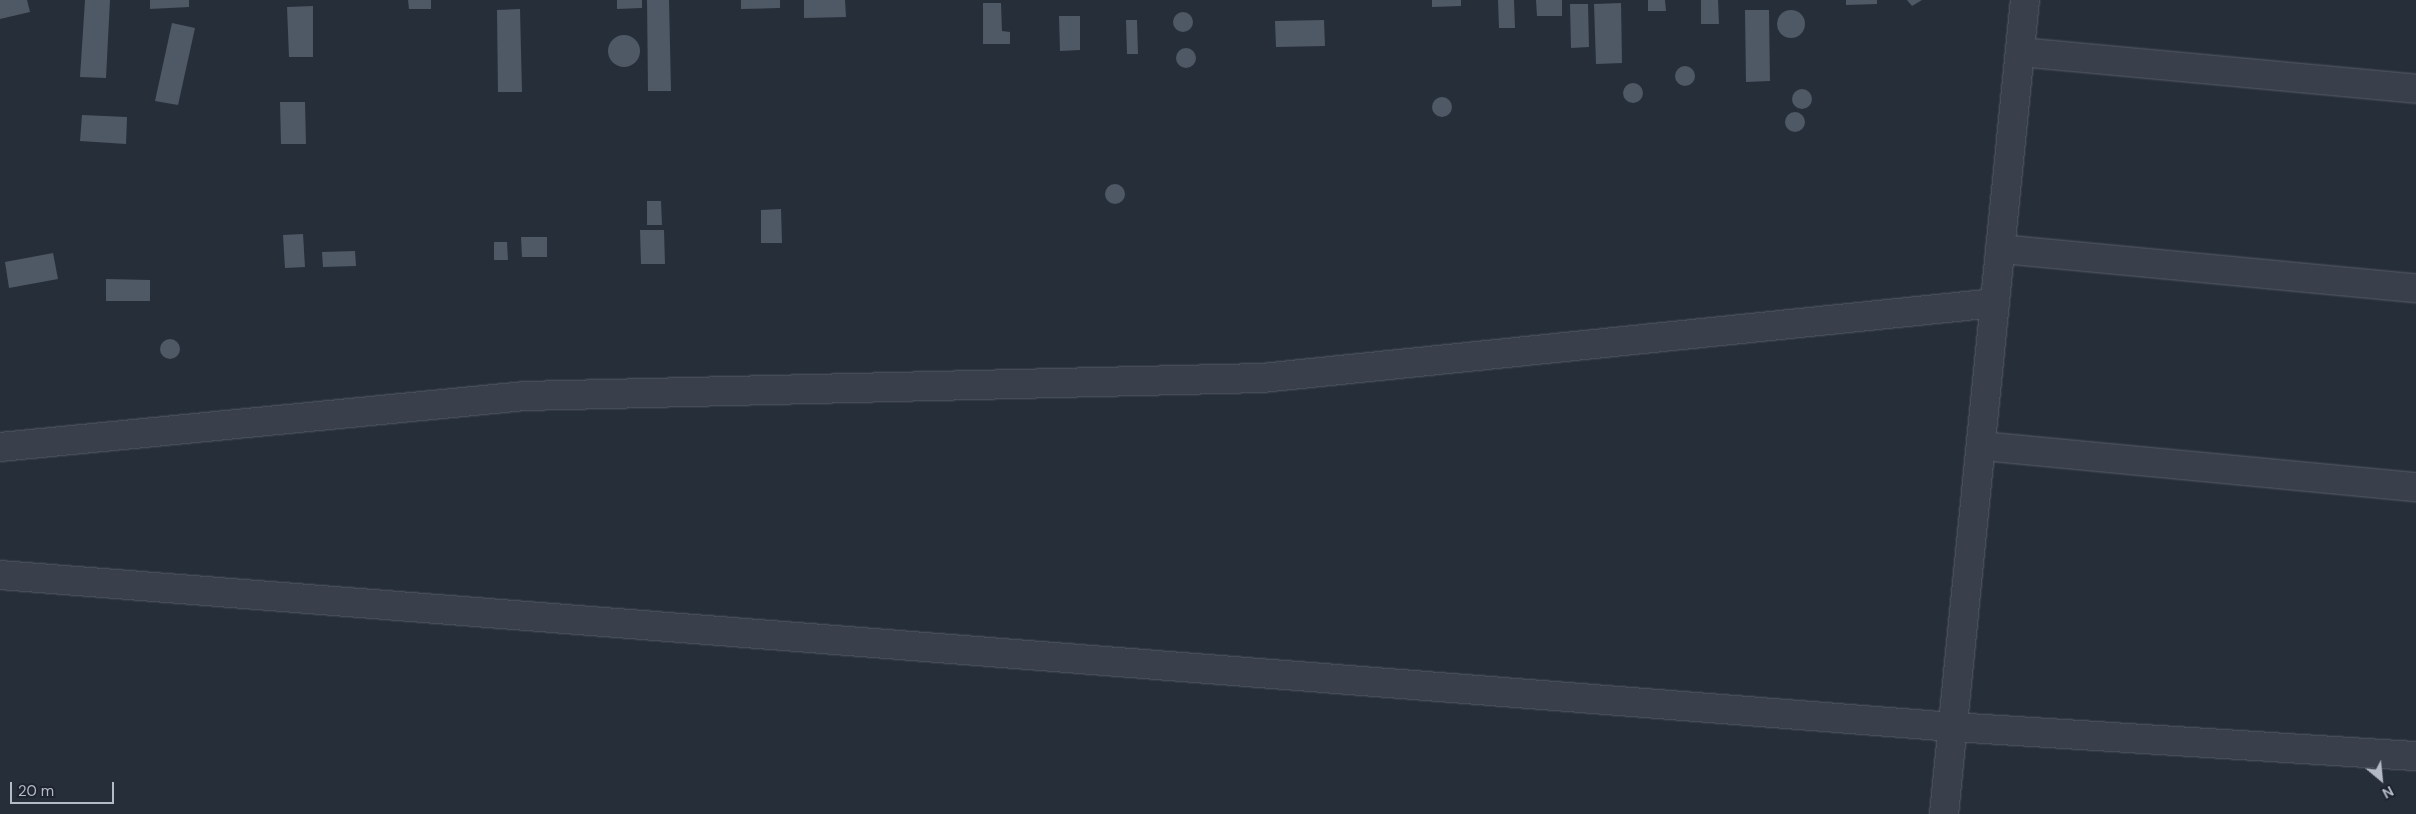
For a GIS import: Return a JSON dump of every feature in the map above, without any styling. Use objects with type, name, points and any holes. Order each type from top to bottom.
[{"type":"street","points":[[1944,814],[2025,0]]},
{"type":"street","points":[[2020,52],[2416,89]]},
{"type":"street","points":[[2000,249],[2416,288]]},
{"type":"street","points":[[0,447],[525,396],[1262,378],[1995,303]]},
{"type":"street","points":[[1981,446],[2416,487]]},
{"type":"street","points":[[0,574],[1953,727],[2416,756]]},
{"type":"building","points":[[0,0],[27,0],[30,12],[0,19]]},
{"type":"building","points":[[85,0],[110,0],[106,78],[80,77]]},
{"type":"building","points":[[150,0],[189,0],[189,7],[150,9]]},
{"type":"building","points":[[408,0],[431,0],[431,9],[409,9]]},
{"type":"building","points":[[617,0],[642,0],[642,8],[617,9]]},
{"type":"building","points":[[647,0],[669,0],[671,91],[648,91]]},
{"type":"building","points":[[741,0],[780,0],[780,8],[741,9]]},
{"type":"building","points":[[804,0],[845,0],[846,17],[804,18]]},
{"type":"building","points":[[1432,0],[1461,0],[1461,6],[1432,7]]},
{"type":"building","points":[[1498,0],[1514,0],[1515,28],[1499,28]]},
{"type":"building","points":[[1536,0],[1562,0],[1562,16],[1537,16]]},
{"type":"building","points":[[1648,0],[1665,0],[1666,11],[1648,11]]},
{"type":"building","points":[[1701,0],[1718,0],[1719,24],[1701,24]]},
{"type":"building","points":[[1846,0],[1877,0],[1877,4],[1846,5]]},
{"type":"building","points":[[1907,0],[1922,0],[1912,6]]},
{"type":"building","points":[[983,3],[1001,3],[1002,31],[1010,32],[1010,44],[983,44]]},
{"type":"building","points":[[1621,3],[1622,63],[1596,64],[1594,4]]},
{"type":"building","points":[[1570,4],[1588,4],[1589,47],[1571,48]]},
{"type":"building","points":[[313,6],[313,57],[289,57],[287,7]]},
{"type":"building","points":[[520,9],[522,92],[498,92],[497,10]]},
{"type":"building","points":[[1745,10],[1769,10],[1770,81],[1746,82]]},
{"type":"building","points":[[1791,10],[1801,14],[1805,24],[1801,34],[1791,38],[1781,34],[1777,24],[1781,14]]},
{"type":"building","points":[[1179,12],[1187,12],[1193,18],[1193,26],[1187,32],[1179,32],[1173,26],[1173,18]]},
{"type":"building","points":[[1059,16],[1080,16],[1080,50],[1060,51]]},
{"type":"building","points":[[1126,20],[1137,20],[1138,54],[1127,54]]},
{"type":"building","points":[[1324,20],[1325,46],[1276,47],[1275,21]]},
{"type":"building","points":[[172,23],[195,28],[178,105],[155,101]]},
{"type":"building","points":[[624,35],[636,39],[640,51],[636,63],[624,67],[612,63],[608,51],[612,39]]},
{"type":"building","points":[[1182,48],[1190,48],[1196,54],[1196,62],[1190,68],[1182,68],[1176,62],[1176,54]]},
{"type":"building","points":[[1681,66],[1689,66],[1695,72],[1695,80],[1689,86],[1681,86],[1675,80],[1675,72]]},
{"type":"building","points":[[1629,83],[1637,83],[1643,89],[1643,97],[1637,103],[1629,103],[1623,97],[1623,89]]},
{"type":"building","points":[[1802,89],[1809,92],[1812,99],[1809,106],[1802,109],[1795,106],[1792,99],[1795,92]]},
{"type":"building","points":[[1438,97],[1446,97],[1452,103],[1452,111],[1446,117],[1438,117],[1432,111],[1432,103]]},
{"type":"building","points":[[280,102],[305,102],[306,144],[281,144]]},
{"type":"building","points":[[1791,112],[1799,112],[1805,118],[1805,126],[1799,132],[1791,132],[1785,126],[1785,118]]},
{"type":"building","points":[[82,115],[127,117],[126,144],[80,141]]},
{"type":"building","points":[[1111,184],[1119,184],[1125,190],[1125,198],[1119,204],[1111,204],[1105,198],[1105,190]]},
{"type":"building","points":[[647,201],[661,201],[662,225],[647,225]]},
{"type":"building","points":[[781,209],[782,243],[761,243],[761,210]]},
{"type":"building","points":[[640,230],[664,230],[665,264],[641,264]]},
{"type":"building","points":[[303,234],[305,267],[285,268],[283,235]]},
{"type":"building","points":[[521,237],[547,237],[547,257],[522,257]]},
{"type":"building","points":[[494,242],[507,242],[508,260],[494,260]]},
{"type":"building","points":[[355,251],[356,266],[323,267],[322,252]]},
{"type":"building","points":[[53,253],[58,279],[9,288],[5,262]]},
{"type":"building","points":[[106,279],[150,280],[150,301],[106,301]]},
{"type":"building","points":[[166,339],[174,339],[180,345],[180,353],[174,359],[166,359],[160,353],[160,345]]}]
